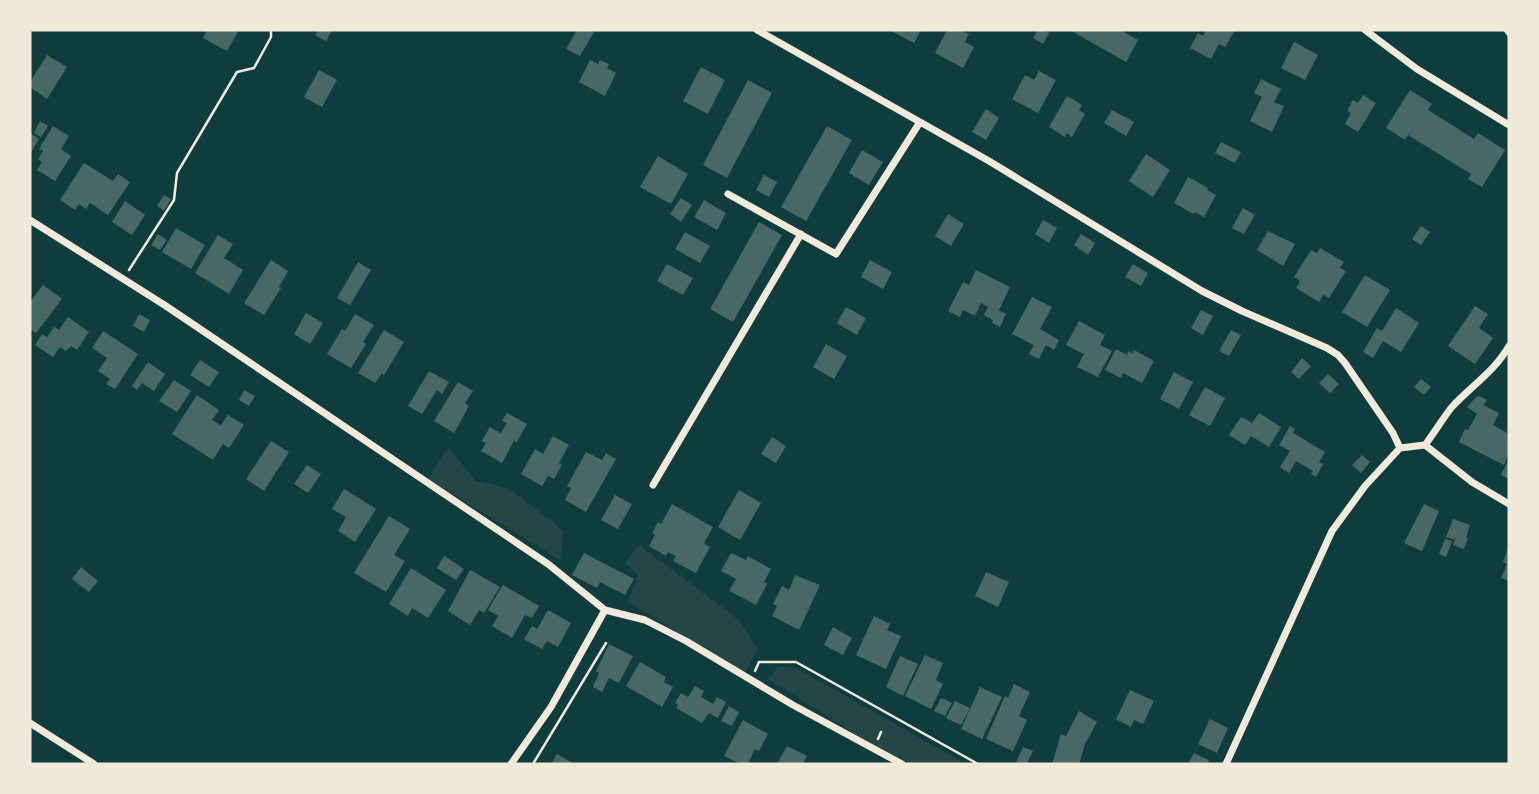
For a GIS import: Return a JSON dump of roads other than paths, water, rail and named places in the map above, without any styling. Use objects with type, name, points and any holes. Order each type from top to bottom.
[{"type":"street","points":[[757,30],[989,161],[1202,292],[1328,348],[1338,355],[1393,433],[1399,448]]},
{"type":"street","points":[[1365,30],[1417,69],[1509,125]]},
{"type":"street","points":[[728,194],[836,254],[920,122]]},
{"type":"street","points":[[30,220],[166,306],[548,564],[605,610],[645,620],[686,641],[750,680],[902,764]]},
{"type":"street","points":[[653,485],[801,234]]},
{"type":"street","points":[[1425,445],[1450,410],[1492,369],[1509,346]]},
{"type":"street","points":[[1226,764],[1332,531],[1399,448],[1425,445],[1472,482],[1509,504]]},
{"type":"street","points":[[511,764],[551,706],[605,610]]},
{"type":"street","points":[[30,723],[94,764]]},
{"type":"lane","points":[[1506,30],[1509,34]]}]
